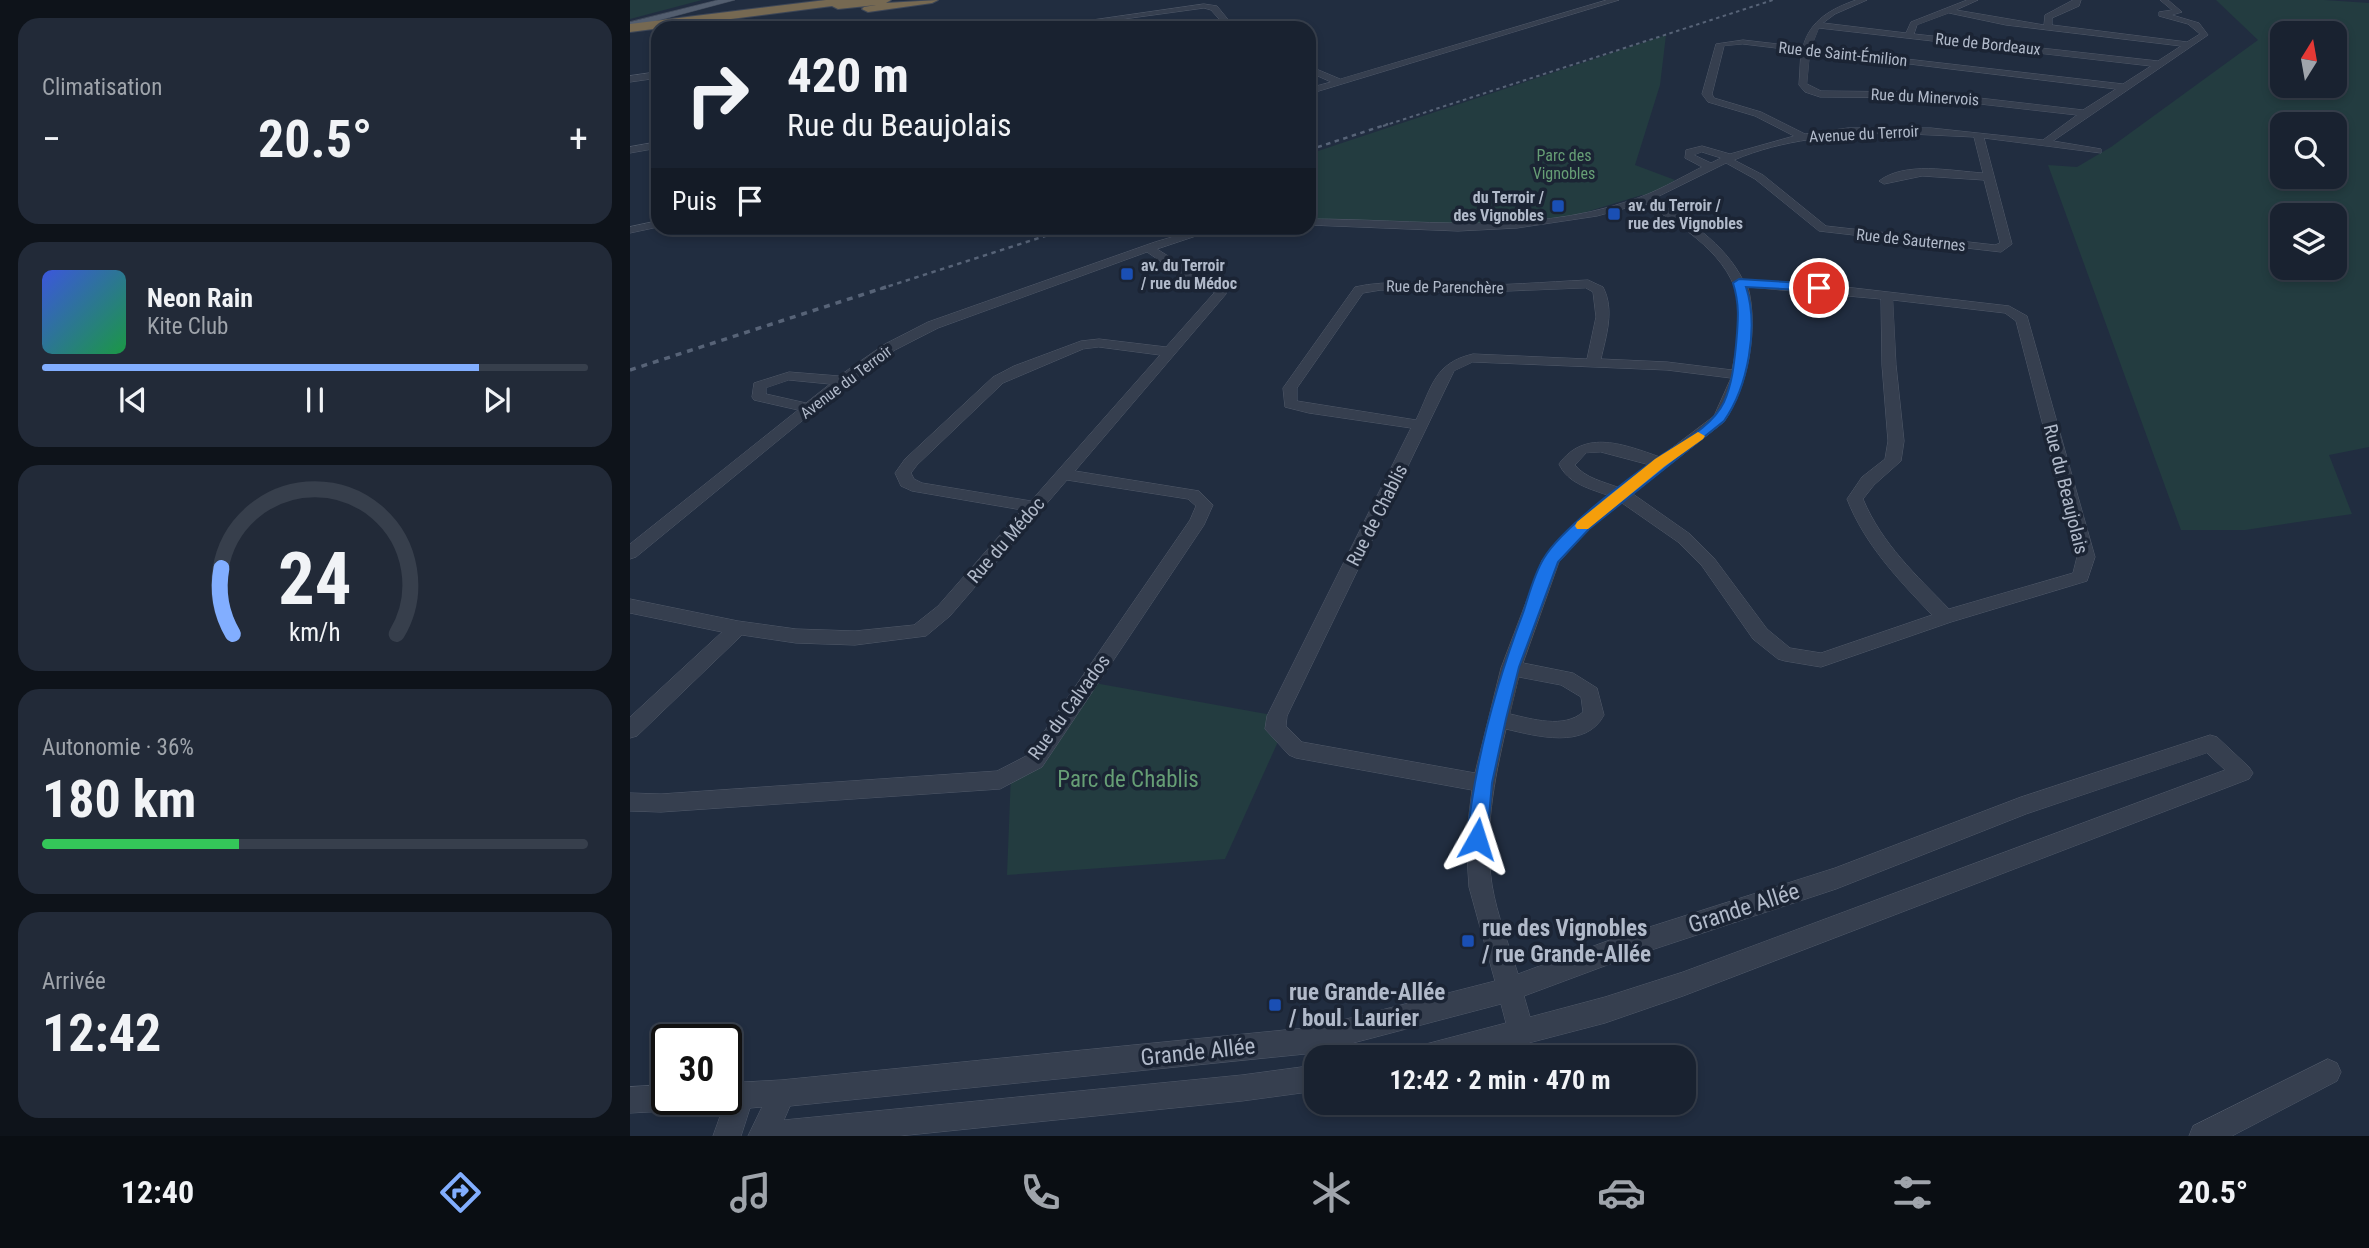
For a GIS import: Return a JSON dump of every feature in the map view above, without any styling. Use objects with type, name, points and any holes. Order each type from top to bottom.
[{"type":"highway","points":[[751,13],[829,0]]},
{"type":"highway","points":[[686,21],[853,0]]},
{"type":"highway","points":[[729,21],[932,0]]},
{"type":"highway","points":[[766,21],[886,3],[940,0]]},
{"type":"highway","points":[[630,28],[651,25]]},
{"type":"highway","points":[[630,28],[651,25]]},
{"type":"highway","points":[[630,39],[651,37]]},
{"type":"main road","points":[[665,21],[730,0]]},
{"type":"street","points":[[1316,89],[1615,0]]},
{"type":"street","points":[[1805,50],[1818,21],[1835,9],[1863,0]]},
{"type":"street","points":[[1909,35],[1914,24],[1974,0]]},
{"type":"street","points":[[2048,26],[2048,17],[2076,4],[2077,0]]},
{"type":"street","points":[[2045,143],[2085,113],[2204,35],[2201,29],[2164,0]]},
{"type":"street","points":[[1094,21],[1207,6],[1214,8],[1225,21]]},
{"type":"street","points":[[1947,10],[1971,17],[2140,36],[2189,45]]},
{"type":"street","points":[[2178,12],[2162,14],[2189,20]]},
{"type":"street","name":"Rue de Bordeaux","points":[[1817,25],[2159,64]]},
{"type":"street","name":"Rue de Saint-Émilion","points":[[1804,137],[1741,108],[1712,111],[1705,107],[1712,100],[1707,94],[1720,44],[1743,42],[2124,87]]},
{"type":"street","name":"Rue du Minervois","points":[[1805,50],[1803,85],[1808,90],[1821,94],[1927,95],[2085,113]]},
{"type":"street","points":[[1316,72],[1339,82]]},
{"type":"street","points":[[630,79],[651,76]]},
{"type":"street","name":"Avenue du Terroir","points":[[1316,222],[1437,228],[1543,222],[1645,199],[1726,158],[1804,137],[1929,130],[2097,151]]},
{"type":"street","name":"Rue de Sauternes","points":[[1726,158],[1759,177],[1823,229],[1997,249],[2006,244],[1978,135]]},
{"type":"street","points":[[630,150],[651,146]]},
{"type":"street","points":[[1709,166],[1689,156],[1690,152],[1702,149],[1726,158]]},
{"type":"street","points":[[1884,181],[1899,174],[1917,172],[1989,177]]},
{"type":"street","points":[[1474,1045],[1522,1033],[1481,887],[1477,839],[1483,783],[1497,719],[1511,667],[1551,560],[1583,525],[1719,419],[1730,403],[1740,375],[1746,305],[1739,283],[1711,244],[1645,199]]},
{"type":"street","points":[[630,230],[651,226]]},
{"type":"street","name":"Avenue du Terroir","points":[[630,553],[842,381],[890,347],[933,325],[1191,235]]},
{"type":"street","name":"Rue du Médoc","points":[[630,606],[738,628],[796,636],[855,639],[919,631],[944,611],[1220,294],[1222,285],[1183,271],[1148,248]]},
{"type":"street","name":"Rue du Beaujolais","points":[[1660,463],[1634,453],[1585,448],[1567,464],[1570,471],[1587,482],[1621,494],[1684,538],[1708,562],[1759,634],[1785,654],[1821,660],[1945,617],[2081,577],[2086,557],[2022,319],[2009,310],[1739,283]]},
{"type":"street","name":"Rue de Parenchère","points":[[1421,425],[1290,404],[1290,388],[1359,290],[1381,286],[1459,289],[1588,284],[1599,290],[1602,297],[1602,327],[1593,362]]},
{"type":"street","points":[[1887,296],[1889,365],[1896,440],[1892,461],[1868,481],[1855,499],[1862,519],[1906,575],[1945,617]]},
{"type":"street","points":[[1035,507],[918,487],[907,482],[903,474],[911,462],[998,380],[1019,369],[1082,345],[1099,342],[1170,352]]},
{"type":"street","name":"Rue de Chablis","points":[[1483,783],[1296,750],[1275,729],[1277,716],[1448,369],[1460,361],[1473,358],[1593,362],[1740,375]]},
{"type":"street","points":[[811,408],[759,397],[759,386],[775,377],[799,375],[842,381]]},
{"type":"street","name":"Rue du Calvados","points":[[630,802],[661,803],[1000,780],[1035,761],[1198,521],[1205,505],[1193,495],[1064,474]]},
{"type":"street","points":[[630,730],[738,628]]},
{"type":"street","points":[[1497,719],[1561,730],[1587,724],[1594,715],[1590,693],[1566,678],[1511,667]]},
{"type":"street","name":"Grande Allée","points":[[742,1095],[1315,1040],[1508,990],[1638,943],[1836,878],[2021,806],[2210,743],[2242,773],[1683,985],[1522,1033]]},
{"type":"street","points":[[2203,1136],[2329,1072]]},
{"type":"street","name":"Grande Allée","points":[[764,1136],[1304,1080]]},
{"type":"street","points":[[764,1136],[781,1093]]},
{"type":"street","points":[[630,1100],[651,1099]]},
{"type":"street","points":[[727,1136],[731,1115]]},
{"type":"green space","points":[[630,0],[702,0],[630,19]]},
{"type":"green space","points":[[2216,0],[2324,0],[2369,3],[2369,447],[2329,455],[2352,514],[2245,530],[2181,530],[2048,165],[2077,167],[2111,147],[2258,40]]},
{"type":"green space","name":"Parc des Vignobles","points":[[1666,35],[1660,85],[1635,165],[1675,180],[1649,197],[1642,195],[1573,216],[1513,222],[1444,226],[1316,222],[1316,152]]},
{"type":"green space","name":"Parc de Chablis","points":[[1089,682],[1277,716],[1281,735],[1225,859],[1007,875],[1011,774],[1035,761]]},
{"type":"railway","points":[[1383,126],[1773,0]]},
{"type":"railway","points":[[1316,148],[1388,124]]},
{"type":"railway","points":[[880,289],[1048,235]]},
{"type":"railway","points":[[630,370],[886,287]]},
{"type":"slow traffic","points":[[1583,526],[1660,463],[1698,436]]},
{"type":"place","name":"du Terroir / des Vignobles","points":[[1558,206]]},
{"type":"place","name":"av. du Terroir / rue des Vignobles","points":[[1614,214]]},
{"type":"place","name":"av. du Terroir / rue du Médoc","points":[[1127,274]]},
{"type":"place","name":"rue des Vignobles / rue Grande-Allée","points":[[1468,941]]},
{"type":"place","name":"rue Grande-Allée / boul. Laurier","points":[[1275,1005]]},
{"type":"route","points":[[1477,839],[1483,783],[1497,719],[1511,667],[1551,560],[1583,525],[1660,463],[1704,432],[1719,419],[1730,403],[1740,375],[1746,305],[1739,283],[1819,288]]}]
